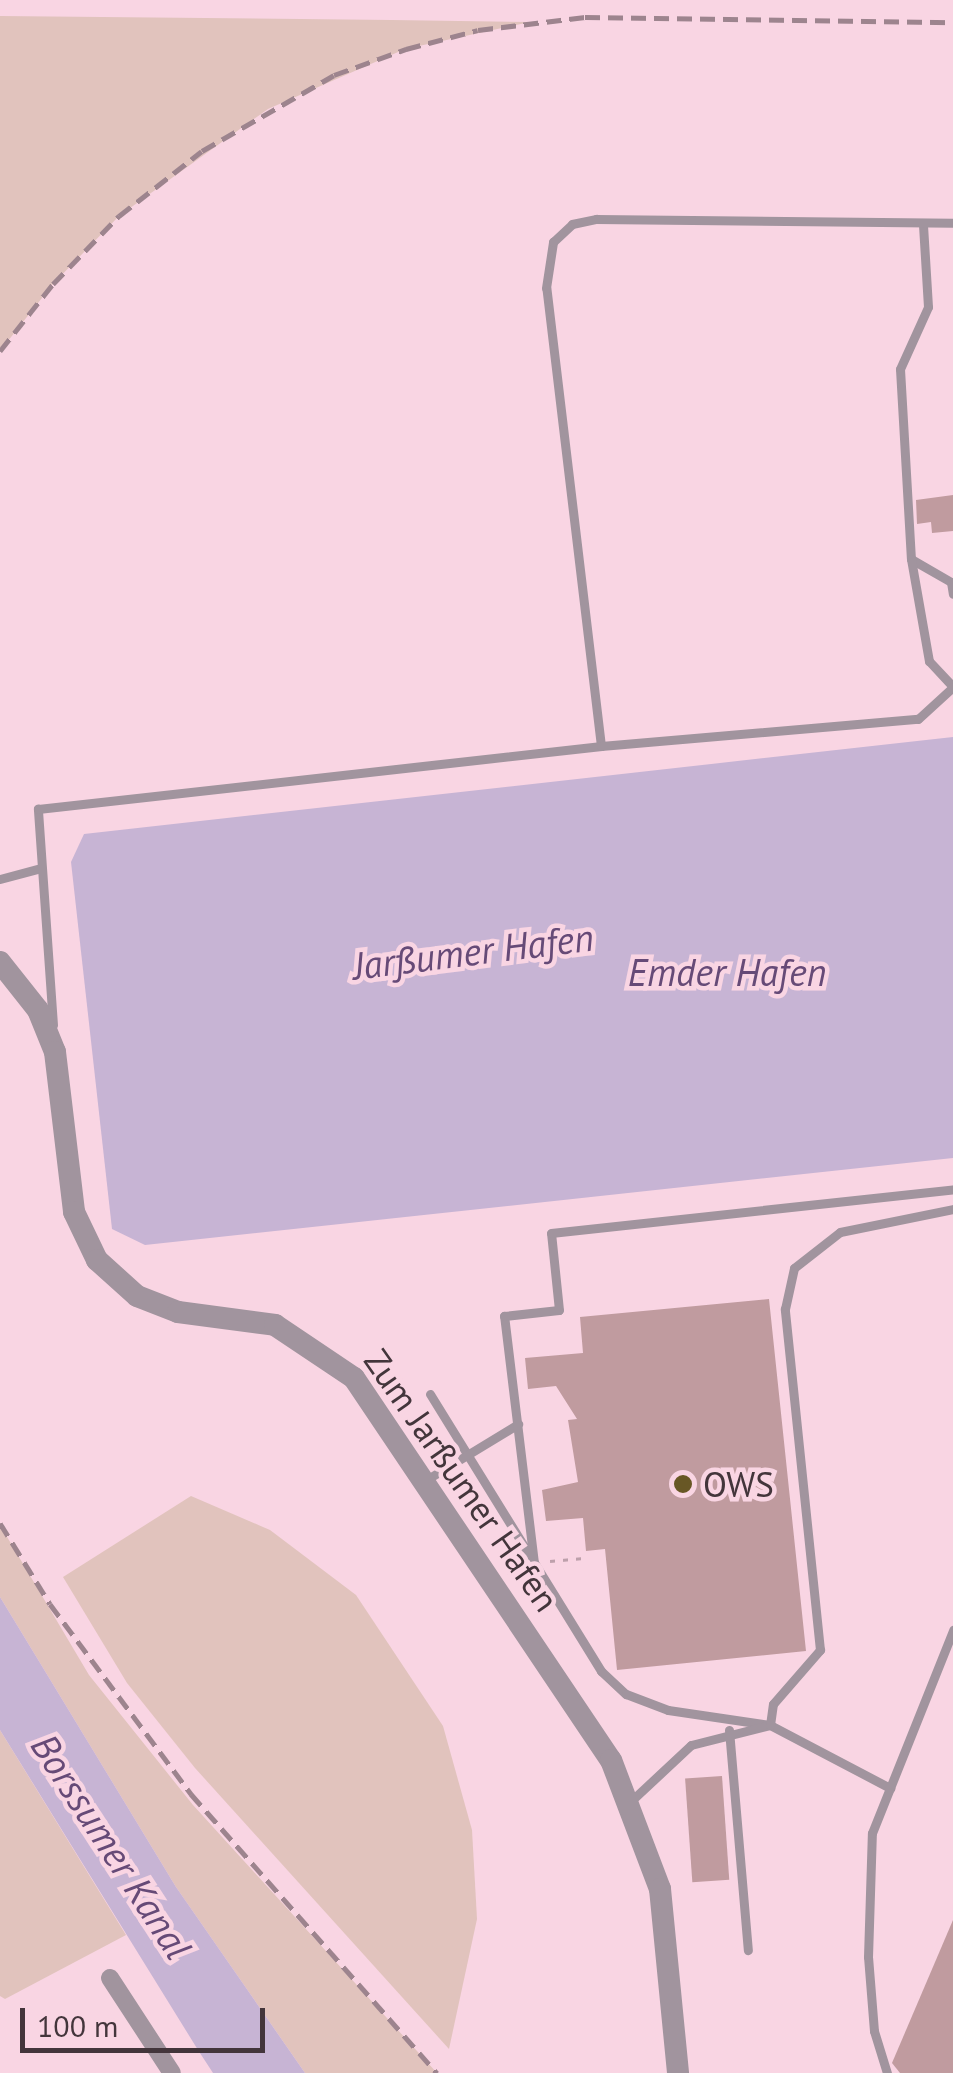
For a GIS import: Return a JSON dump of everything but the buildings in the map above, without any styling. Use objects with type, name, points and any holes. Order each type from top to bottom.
[{"type":"street","name":"Zum Jarßumer Hafen","points":[[0,962],[38,1010],[55,1052],[74,1212],[86,1242],[110,1274],[154,1304],[257,1320],[326,1354],[354,1378],[586,1720],[631,1801],[654,1862],[667,1929],[678,2073]]},
{"type":"street","points":[[110,1978],[172,2073]]},
{"type":"lane","points":[[601,746],[546,288],[553,242],[572,224],[596,219],[953,223]]},
{"type":"lane","points":[[55,1052],[38,809],[601,746],[918,719],[953,687],[928,662],[912,559],[900,370],[928,307],[922,225]]},
{"type":"lane","points":[[912,559],[951,582],[953,594]]},
{"type":"lane","points":[[0,879],[42,868]]},
{"type":"lane","points":[[534,1563],[504,1316],[559,1310],[551,1233],[953,1190]]},
{"type":"lane","points":[[770,1726],[773,1704],[813,1664],[824,1637],[786,1289],[794,1268],[840,1232],[953,1209]]},
{"type":"lane","points":[[430,1394],[601,1671],[626,1694],[668,1710],[770,1726],[890,1788]]},
{"type":"lane","points":[[425,1480],[518,1424]]},
{"type":"lane","points":[[887,2073],[874,2031],[868,1887],[872,1833],[953,1630]]},
{"type":"lane","points":[[631,1801],[690,1745],[730,1730],[770,1726]]},
{"type":"lane","points":[[730,1730],[748,1950]]},
{"type":"shaded area","points":[[0,16],[530,22],[405,49],[268,109],[119,216],[53,284],[0,351]]},
{"type":"shaded area","points":[[191,1496],[270,1530],[356,1595],[443,1726],[472,1830],[477,1919],[449,2049],[195,1768],[127,1683],[63,1577]]},
{"type":"shaded area","points":[[0,1525],[89,1675],[193,1805],[437,2073],[305,2073],[176,1887],[0,1597]]},
{"type":"shaded area","points":[[0,1730],[126,1935],[5,1999],[0,1996]]},
{"type":"water","name":"Emder Hafen","points":[[953,737],[953,1158],[145,1245],[112,1229],[71,862],[84,834]]},
{"type":"water","name":"Borssumer Kanal","points":[[0,1597],[176,1887],[305,2073],[213,2073],[198,2050],[0,1730]]},
{"type":"railway","points":[[0,351],[53,284],[119,216],[202,151],[334,75],[406,49],[478,30],[585,17],[953,22]]},
{"type":"railway","points":[[0,1523],[50,1604],[191,1794],[437,2073]]},
{"type":"place","name":"OWS","points":[[683,1484]]},
{"type":"water label","name":"Jarßumer Hafen","points":[[473,951]]}]
